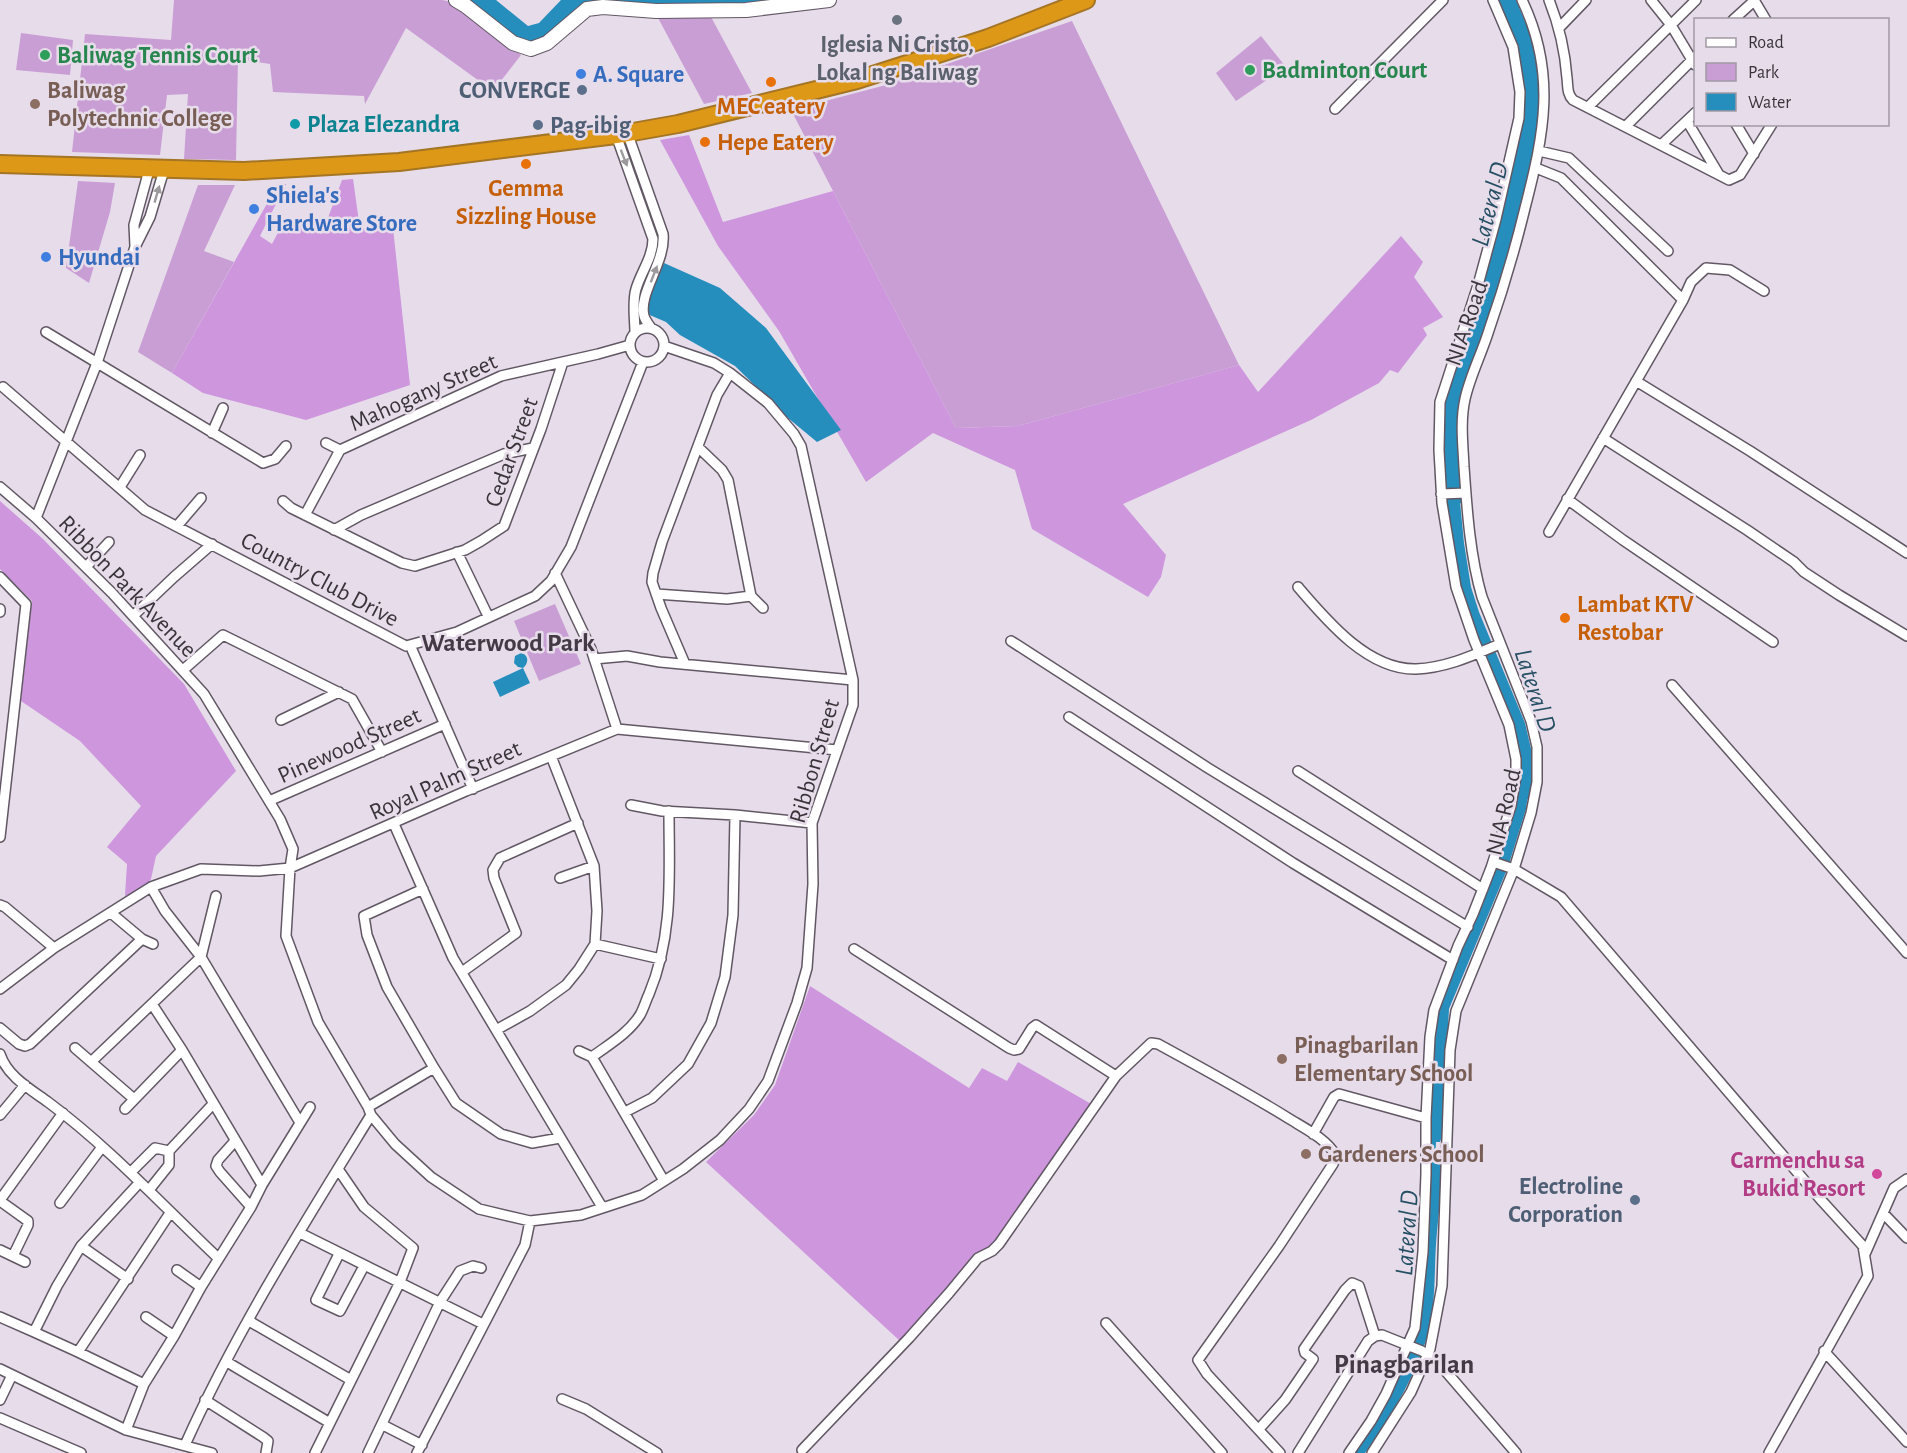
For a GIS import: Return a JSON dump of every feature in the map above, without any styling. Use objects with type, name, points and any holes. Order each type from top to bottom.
[{"type":"highway","points":[[0,164],[244,171],[367,165],[503,150],[621,133],[736,110],[857,80],[988,38],[1086,0]]},
{"type":"street","points":[[456,0],[513,43],[531,49],[547,43],[587,9],[603,7],[656,11],[732,4],[829,0]]},
{"type":"street","points":[[1335,109],[1443,0]]},
{"type":"street","points":[[1352,1452],[1386,1394],[1415,1328],[1429,1131],[1425,1118],[1434,1010],[1495,862],[1515,791],[1516,759],[1509,724],[1462,609],[1456,587],[1443,494],[1438,427],[1440,402],[1478,285],[1519,118],[1520,92],[1513,47],[1493,0]]},
{"type":"street","name":"NIA Road","points":[[1372,1453],[1411,1392],[1437,1320],[1442,1286],[1446,1191],[1444,1132],[1448,1051],[1456,1011],[1531,813],[1537,782],[1537,747],[1531,721],[1497,645],[1478,584],[1463,493],[1464,401],[1500,297],[1536,168],[1545,106],[1544,80],[1535,32],[1522,0]]},
{"type":"street","points":[[1549,0],[1559,28],[1566,62],[1569,97],[1573,100],[1729,180],[1740,175],[1771,126]]},
{"type":"street","points":[[1559,28],[1586,0]]},
{"type":"street","points":[[1626,126],[1694,60],[1651,0]]},
{"type":"street","points":[[1588,107],[1696,0]]},
{"type":"street","points":[[1735,18],[1754,0],[1765,18]]},
{"type":"street","points":[[1661,145],[1694,113]]},
{"type":"street","points":[[1687,121],[1718,174]]},
{"type":"street","points":[[1737,126],[1754,154]]},
{"type":"street","points":[[621,133],[663,234],[664,244],[643,304],[644,317],[651,328],[661,335],[663,352],[656,360],[643,362],[635,358],[630,345],[635,333],[634,298],[653,248],[653,239],[621,133]]},
{"type":"street","points":[[1539,151],[1569,158],[1668,251]]},
{"type":"street","points":[[1536,168],[1562,178],[1683,300]]},
{"type":"street","name":"Ribbon Park Avenue","points":[[135,247],[134,225],[156,170]]},
{"type":"street","name":"Ribbon Park Avenue","points":[[156,170],[147,227],[135,247],[97,363],[36,518],[133,616],[204,694],[269,801],[293,849],[286,936],[318,1022],[369,1111]]},
{"type":"street","points":[[1549,532],[1683,300],[1691,282],[1706,268],[1730,270],[1764,291]]},
{"type":"street","points":[[635,333],[640,329],[651,328]]},
{"type":"street","points":[[46,332],[262,463],[275,459],[286,446]]},
{"type":"street","name":"Mahogany Street","points":[[305,516],[340,450],[501,376],[630,345]]},
{"type":"street","name":"Ribbon Street","points":[[369,1111],[395,1144],[430,1177],[479,1209],[530,1221],[581,1215],[642,1195],[720,1140],[749,1109],[768,1081],[797,1003],[807,968],[813,884],[812,824],[853,705],[853,680],[801,446],[768,403],[730,373],[714,363],[664,346]]},
{"type":"street","name":"Cedar Street","points":[[283,501],[305,516],[379,553],[415,566],[481,541],[504,526],[563,362]]},
{"type":"street","name":"Country Club Drive","points":[[3,387],[145,510],[406,646],[457,632],[535,596],[551,580],[571,547],[643,362]]},
{"type":"street","points":[[685,664],[656,594],[652,573],[717,395],[730,373]]},
{"type":"street","points":[[1636,381],[1750,451],[1907,553]]},
{"type":"street","points":[[212,433],[223,408]]},
{"type":"street","points":[[1603,438],[1747,530],[1839,595],[1907,636]]},
{"type":"street","points":[[326,443],[340,450]]},
{"type":"street","points":[[698,447],[722,470],[728,480],[751,596],[763,608]]},
{"type":"street","points":[[334,530],[361,515],[504,454],[533,448]]},
{"type":"street","points":[[120,487],[141,455]]},
{"type":"street","points":[[0,487],[36,518]]},
{"type":"street","points":[[1443,494],[1463,493]]},
{"type":"street","points":[[177,526],[201,498]]},
{"type":"street","points":[[1567,499],[1773,642]]},
{"type":"street","points":[[86,567],[109,542]]},
{"type":"street","points":[[133,616],[212,544]]},
{"type":"street","points":[[457,552],[488,616]]},
{"type":"street","points":[[555,573],[594,659],[617,729],[837,750]]},
{"type":"street","points":[[0,577],[26,604],[0,837]]},
{"type":"street","points":[[1298,587],[1322,616],[1349,640],[1379,661],[1398,668],[1417,669],[1445,664],[1497,645]]},
{"type":"street","points":[[656,594],[727,599],[751,596]]},
{"type":"street","points":[[183,670],[223,635],[352,699],[382,752]]},
{"type":"street","points":[[1011,641],[1208,768],[1468,927]]},
{"type":"street","points":[[410,645],[473,789]]},
{"type":"street","points":[[594,659],[627,656],[660,662],[853,680]]},
{"type":"street","points":[[1672,685],[1907,953]]},
{"type":"street","points":[[281,720],[339,692]]},
{"type":"street","points":[[357,707],[366,700]]},
{"type":"street","points":[[1069,717],[1293,863],[1453,960]]},
{"type":"street","name":"Pinewood Street","points":[[269,801],[445,724]]},
{"type":"street","name":"Royal Palm Street","points":[[0,989],[54,948],[151,887],[201,869],[260,871],[290,868],[617,729]]},
{"type":"street","points":[[496,1030],[530,1011],[566,985],[595,944],[597,911],[594,866],[551,756]]},
{"type":"street","points":[[1298,771],[1483,889]]},
{"type":"street","points":[[632,805],[669,811],[735,815],[812,824]]},
{"type":"street","points":[[591,1058],[618,1037],[640,1015],[658,973],[665,944],[669,891],[669,811]]},
{"type":"street","points":[[625,1112],[652,1098],[688,1064],[711,1023],[725,977],[732,926],[735,815]]},
{"type":"street","points":[[394,824],[453,958],[602,1207]]},
{"type":"street","points":[[526,937],[516,933],[494,878],[494,866],[500,858],[578,824]]},
{"type":"street","points":[[483,862],[494,866]]},
{"type":"street","points":[[1495,862],[1511,868],[1561,897],[1863,1246],[1868,1276],[1769,1453]]},
{"type":"street","points":[[560,878],[594,866]]},
{"type":"street","points":[[151,887],[165,911],[201,957],[300,1121]]},
{"type":"street","points":[[355,912],[364,916],[423,889]]},
{"type":"street","points":[[91,1062],[201,957],[216,896]]},
{"type":"street","points":[[0,905],[6,907],[54,948]]},
{"type":"street","points":[[111,913],[142,939],[153,944]]},
{"type":"street","points":[[364,916],[368,935],[387,987],[456,1102],[501,1134],[532,1143],[560,1138]]},
{"type":"street","points":[[462,972],[516,933]]},
{"type":"street","points":[[0,1028],[19,1044],[25,1046],[30,1044],[142,939]]},
{"type":"street","points":[[595,944],[661,959]]},
{"type":"street","points":[[854,950],[1009,1048],[1019,1049],[1036,1025],[1116,1076]]},
{"type":"street","points":[[152,1004],[262,1185]]},
{"type":"street","points":[[800,1452],[909,1338],[978,1258],[992,1251],[999,1244],[1116,1076],[1151,1043],[1158,1044],[1240,1088],[1313,1134],[1332,1149],[1336,1156],[1279,1246],[1198,1360],[1280,1453]]},
{"type":"street","points":[[75,1048],[134,1099]]},
{"type":"street","points":[[125,1109],[182,1050]]},
{"type":"street","points":[[579,1051],[591,1058],[664,1181]]},
{"type":"street","points":[[1431,1051],[1448,1051]]},
{"type":"street","points":[[0,1054],[4,1066],[131,1172],[218,1258]]},
{"type":"street","points":[[185,1445],[205,1400],[369,1111],[434,1068]]},
{"type":"street","points":[[0,1115],[25,1085]]},
{"type":"street","points":[[1313,1134],[1334,1097],[1339,1094],[1425,1118]]},
{"type":"street","points":[[149,1190],[169,1165],[169,1151],[213,1104]]},
{"type":"street","points":[[126,1430],[144,1383],[310,1107]]},
{"type":"street","points":[[13,1256],[28,1221],[0,1201],[63,1113]]},
{"type":"street","points":[[235,1141],[218,1160],[216,1166],[251,1207]]},
{"type":"street","points":[[60,1203],[102,1147]]},
{"type":"street","points":[[131,1172],[154,1148],[169,1151]]},
{"type":"street","points":[[315,1453],[400,1282],[413,1248],[364,1206],[338,1169]]},
{"type":"street","points":[[1865,1254],[1894,1188],[1907,1179]]},
{"type":"street","points":[[34,1332],[57,1286],[81,1246],[140,1182]]},
{"type":"street","points":[[78,1352],[170,1213]]},
{"type":"street","points":[[1883,1213],[1907,1238]]},
{"type":"street","points":[[382,1425],[420,1449],[525,1245],[530,1221]]},
{"type":"street","points":[[300,1233],[483,1324]]},
{"type":"street","points":[[81,1246],[128,1279]]},
{"type":"street","points":[[0,1250],[25,1262]]},
{"type":"street","points":[[339,1254],[316,1300],[340,1311],[364,1266]]},
{"type":"street","points":[[368,1453],[440,1302],[460,1271],[473,1266],[481,1268]]},
{"type":"street","points":[[177,1270],[201,1287]]},
{"type":"street","points":[[1259,1429],[1285,1400],[1313,1359],[1305,1353],[1304,1349],[1352,1283],[1359,1286],[1374,1336]]},
{"type":"street","points":[[0,1317],[144,1383]]},
{"type":"street","points":[[146,1317],[174,1336]]},
{"type":"street","points":[[249,1321],[351,1380]]},
{"type":"street","points":[[1106,1323],[1222,1453]]},
{"type":"street","points":[[1298,1453],[1368,1341],[1374,1336],[1382,1335],[1436,1360],[1516,1453]]},
{"type":"street","points":[[1824,1351],[1907,1442]]},
{"type":"street","points":[[227,1362],[330,1423]]},
{"type":"street","points":[[0,1369],[126,1430],[212,1453]]},
{"type":"street","points":[[0,1400],[12,1375]]},
{"type":"street","points":[[562,1399],[586,1409],[657,1453]]},
{"type":"street","points":[[205,1400],[268,1441],[266,1453]]},
{"type":"street","points":[[0,1418],[81,1453]]},
{"type":"street","points":[[800,1452],[809,1450],[813,1453]]},
{"type":"green space","points":[[174,0],[442,0],[452,2],[521,55],[493,91],[406,28],[365,104],[364,96],[273,92],[270,64],[238,59],[236,160],[184,159],[188,94],[167,95],[160,155],[72,152],[85,34],[171,40]]},
{"type":"green space","points":[[710,15],[752,93],[704,104],[657,16]]},
{"type":"green space","points":[[1072,21],[1239,365],[1018,426],[956,428],[791,110],[886,85]]},
{"type":"green space","name":"Baliwag Tennis Court","points":[[21,33],[73,40],[70,75],[16,70]]},
{"type":"green space","name":"Badminton Court","points":[[1261,36],[1286,67],[1236,101],[1216,73]]},
{"type":"green space","points":[[78,181],[115,183],[110,212],[89,283],[66,268]]},
{"type":"green space","points":[[198,185],[235,185],[204,251],[234,262],[172,373],[138,352]]},
{"type":"green space","points":[[555,604],[581,664],[539,681],[514,621]]},
{"type":"shaded area","points":[[689,135],[723,222],[833,191],[956,428],[1018,426],[1239,365],[1258,392],[1401,236],[1423,262],[1414,277],[1443,317],[1423,328],[1427,335],[1398,373],[1390,370],[1379,383],[1311,420],[1123,504],[1166,555],[1161,577],[1148,597],[1032,529],[1015,470],[933,433],[866,482],[779,331],[718,246],[660,140]]},
{"type":"shaded area","points":[[353,179],[360,229],[393,228],[410,385],[306,420],[203,393],[172,373],[278,184],[286,184],[260,236],[272,244],[285,219],[322,234],[342,180]]},
{"type":"shaded area","points":[[0,501],[43,539],[184,684],[236,771],[156,856],[151,879],[146,888],[125,896],[127,864],[107,847],[141,806],[80,741],[21,701],[32,601],[0,569]]},
{"type":"shaded area","points":[[810,986],[969,1088],[982,1068],[1007,1081],[1018,1062],[1093,1105],[991,1249],[900,1341],[706,1162],[754,1115],[775,1085]]},
{"type":"water","points":[[468,0],[496,0],[528,26],[539,23],[561,0],[769,0],[673,6],[607,2],[536,44],[525,44]]},
{"type":"water","name":"Lateral D","points":[[1498,0],[1516,0],[1533,41],[1540,105],[1534,155],[1518,218],[1485,329],[1461,399],[1460,502],[1471,587],[1525,723],[1532,753],[1531,771],[1526,809],[1508,867],[1449,1009],[1442,1136],[1440,1142],[1436,1142],[1435,1163],[1444,1163],[1433,1306],[1428,1335],[1405,1390],[1390,1416],[1365,1453],[1354,1453],[1393,1394],[1408,1353],[1428,1190],[1436,1012],[1476,915],[1484,902],[1482,900],[1514,813],[1521,777],[1521,761],[1515,728],[1469,613],[1453,550],[1445,486],[1443,444],[1444,411],[1451,375],[1500,219],[1523,119],[1517,46]]},
{"type":"water","points":[[664,263],[720,288],[766,328],[841,430],[817,442],[788,418],[735,366],[680,335],[666,322],[645,313],[647,300]]},
{"type":"water","points":[[521,653],[526,655],[527,659],[523,668],[514,663],[515,656]]},
{"type":"water","points":[[523,668],[530,683],[500,697],[493,682]]},
{"type":"waterway","name":"Lateral D","points":[[1458,468],[1462,499]]},
{"type":"waterway","name":"Lateral D","points":[[1526,795],[1534,756]]},
{"type":"waterway","name":"Lateral D","points":[[1387,1401],[1402,1373]]},
{"type":"waterway","name":"Lateral D","points":[[1358,1453],[1379,1416]]},
{"type":"place","name":"Iglesia Ni Cristo, Lokal ng Baliwag","points":[[897,20]]},
{"type":"place","name":"Baliwag Tennis Court","points":[[45,55]]},
{"type":"place","name":"Badminton Court","points":[[1250,70]]},
{"type":"place","name":"A. Square","points":[[581,74]]},
{"type":"place","name":"MEC eatery","points":[[771,82]]},
{"type":"place","name":"CONVERGE","points":[[582,90]]},
{"type":"place","name":"Baliwag Polytechnic College","points":[[35,104]]},
{"type":"place","name":"Plaza Elezandra","points":[[295,124]]},
{"type":"place","name":"Pag-ibig","points":[[538,125]]},
{"type":"place","name":"Hepe Eatery","points":[[705,142]]},
{"type":"place","name":"Gemma Sizzling House","points":[[526,164]]},
{"type":"place","name":"Shiela's Hardware Store","points":[[254,209]]},
{"type":"place","name":"Hyundai","points":[[46,257]]},
{"type":"place","name":"Lambat KTV Restobar","points":[[1565,618]]},
{"type":"place","name":"Pinagbarilan Elementary School","points":[[1282,1059]]},
{"type":"place","name":"Gardeners School","points":[[1306,1154]]},
{"type":"place","name":"Carmenchu sa Bukid Resort","points":[[1877,1174]]},
{"type":"place","name":"Electroline Corporation","points":[[1635,1200]]},
{"type":"district","name":"Waterwood Park","points":[[508,642]]},
{"type":"district","name":"Pinagbarilan","points":[[1404,1364]]}]
